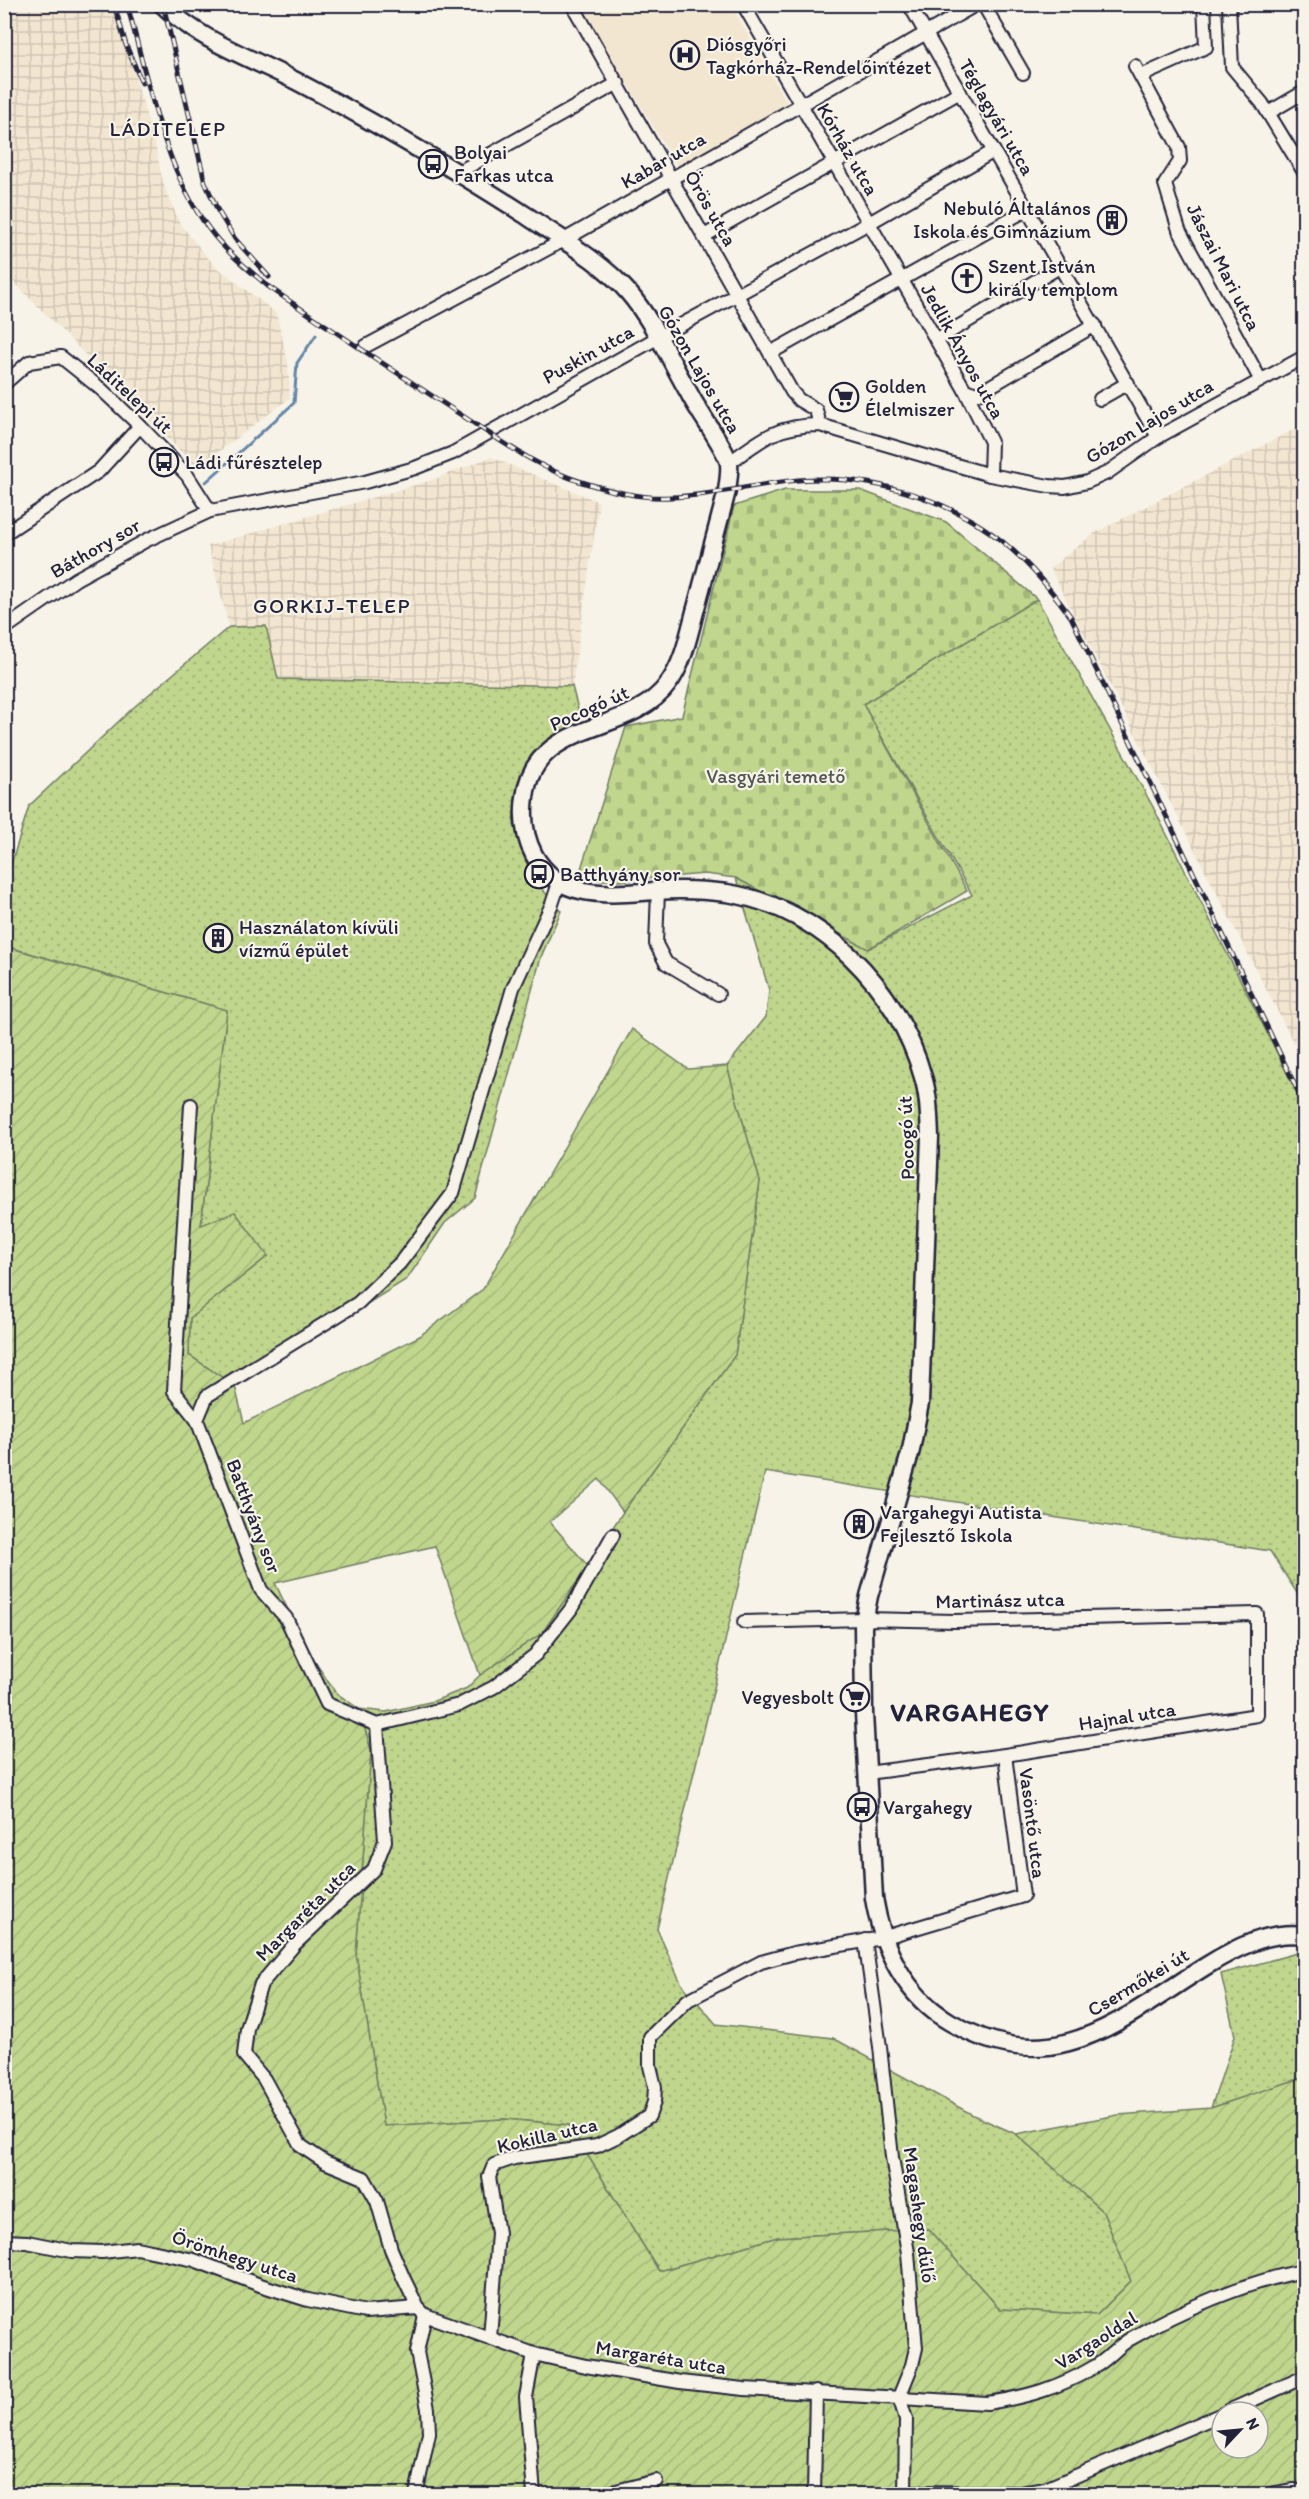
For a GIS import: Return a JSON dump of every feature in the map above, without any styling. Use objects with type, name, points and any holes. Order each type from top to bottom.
[{"type":"main road","name":"Gózon Lajos utca","points":[[162,4],[179,20],[204,35],[306,86],[387,130],[457,172],[564,240],[616,279],[644,314],[729,463]]},
{"type":"main road","name":"Pocogó út","points":[[729,463],[727,491],[687,639],[670,682],[641,709],[580,731],[545,753],[532,772],[526,791],[523,810],[525,833],[539,864],[560,883],[584,893],[695,890],[744,897],[784,912],[827,937],[844,951],[887,998],[903,1026],[918,1060],[928,1098],[930,1137],[920,1403],[911,1450],[890,1520]]},
{"type":"main road","name":"Csermőkei út","points":[[890,1520],[869,1596],[863,1654],[874,1898],[882,1938],[904,1980],[928,2007],[941,2017],[981,2039],[1012,2047],[1057,2047],[1110,2026],[1234,1949],[1259,1940],[1287,1934],[1305,1935]]},
{"type":"street","name":"Örös utca","points":[[572,4],[792,392],[799,400],[816,410],[820,425]]},
{"type":"street","name":"Téglagyári utca","points":[[909,4],[1158,437]]},
{"type":"street","name":"Kabar utca","points":[[366,346],[564,240],[977,4]]},
{"type":"street","points":[[983,4],[1023,73]]},
{"type":"street","name":"Jászai Mari utca","points":[[1204,4],[1206,47],[1138,71],[1179,147],[1180,161],[1165,184],[1179,230],[1260,379]]},
{"type":"street","points":[[1229,4],[1232,66],[1268,113],[1305,172]]},
{"type":"street","name":"Kórház utca","points":[[748,6],[801,105],[902,281]]},
{"type":"street","points":[[457,172],[618,84]]},
{"type":"street","points":[[704,236],[960,92]]},
{"type":"street","points":[[1268,113],[1305,92]]},
{"type":"street","name":"Puskin utca","points":[[210,511],[365,482],[415,468],[453,453],[737,293],[869,223],[994,151]]},
{"type":"street","points":[[770,352],[902,281],[1028,209]]},
{"type":"street","points":[[936,340],[1061,266]]},
{"type":"street","name":"Jedlik Ányos utca","points":[[902,281],[965,390],[991,442],[990,475]]},
{"type":"street","points":[[965,390],[977,394],[1095,325]]},
{"type":"street","name":"Láditelepi út","points":[[4,384],[29,362],[61,357],[101,389],[140,426],[187,475],[210,511]]},
{"type":"street","name":"Gózon Lajos utca","points":[[729,463],[759,440],[779,430],[797,425],[820,425],[990,475],[1049,486],[1076,484],[1107,473],[1158,437],[1260,379],[1299,360]]},
{"type":"street","points":[[1100,399],[1128,383]]},
{"type":"street","points":[[4,534],[99,471],[140,426]]},
{"type":"street","name":"Báthory sor","points":[[4,629],[76,579],[147,540],[210,511]]},
{"type":"street","points":[[197,1420],[207,1396],[358,1303],[400,1263],[453,1193],[513,988],[560,883]]},
{"type":"street","points":[[658,891],[656,944],[666,963],[718,993]]},
{"type":"street","name":"Batthyány sor","points":[[191,1105],[174,1391],[197,1420],[261,1590],[286,1618],[327,1704],[377,1725]]},
{"type":"street","points":[[377,1725],[459,1705],[494,1687],[535,1654],[571,1609],[613,1535]]},
{"type":"street","name":"Martinász utca","points":[[744,1622],[865,1619],[955,1621],[1257,1614]]},
{"type":"street","name":"Hajnal utca","points":[[867,1773],[1005,1755],[1257,1715],[1257,1614]]},
{"type":"street","name":"Margaréta utca","points":[[377,1725],[385,1841],[374,1869],[294,1945],[261,1984],[247,2029],[244,2055],[264,2079],[301,2146],[325,2162],[364,2178],[377,2201],[391,2248],[422,2312],[534,2354],[586,2366],[680,2382],[744,2389],[899,2397]]},
{"type":"street","name":"Vasöntő utca","points":[[1005,1755],[1023,1896]]},
{"type":"street","name":"Kokilla utca","points":[[490,2338],[498,2233],[489,2177],[494,2165],[514,2158],[597,2146],[618,2136],[649,2116],[654,2102],[655,2088],[650,2066],[650,2037],[688,2000],[760,1962],[794,1953],[882,1938],[1023,1896]]},
{"type":"street","name":"Magashegy dűlő","points":[[865,1940],[892,2157],[908,2253],[916,2348],[899,2397]]},
{"type":"street","name":"Örömhegy utca","points":[[4,2241],[27,2242],[72,2251],[102,2252],[138,2248],[194,2260],[308,2300],[366,2312],[422,2312]]},
{"type":"street","name":"Vargaoldal","points":[[899,2397],[987,2403],[1018,2398],[1057,2387],[1095,2367],[1128,2340],[1152,2328],[1239,2288],[1305,2271]]},
{"type":"street","points":[[416,2494],[429,2433],[428,2409],[417,2352],[422,2312]]},
{"type":"street","points":[[534,2354],[526,2397],[534,2494]]},
{"type":"street","points":[[1253,2400],[1305,2377]]},
{"type":"street","points":[[814,2494],[816,2392]]},
{"type":"street","points":[[899,2397],[906,2419],[905,2493],[1021,2493],[1045,2489],[1210,2419]]},
{"type":"street","points":[[604,2494],[656,2481]]},
{"type":"street","points":[[1270,2494],[1294,2490],[1305,2493]]},
{"type":"shaded area","points":[[4,5],[114,5],[156,148],[163,183],[180,224],[214,265],[276,313],[288,362],[290,398],[197,468],[5,273]]},
{"type":"shaded area","name":"Diósgyőri Tagkórház-Rendelőintézet","points":[[580,5],[731,5],[789,106],[678,168]]},
{"type":"shaded area","points":[[1304,424],[1304,1063],[1050,568],[1095,533]]},
{"type":"shaded area","points":[[491,457],[599,502],[572,686],[277,679],[266,626],[229,627],[208,546],[432,480]]},
{"type":"green space","name":"Vasgyári temető","points":[[785,490],[860,490],[946,522],[1037,599],[863,704],[967,891],[868,949],[736,878],[705,874],[619,881],[578,878],[626,727],[682,716],[734,506]]},
{"type":"green space","points":[[1037,599],[1152,805],[1304,1106],[1304,1604],[1270,1551],[765,1472],[657,1929],[681,1983],[716,2024],[833,2038],[973,2115],[1016,2134],[1103,2212],[1131,2281],[1097,2315],[1000,2309],[928,2229],[778,2237],[659,2271],[569,2125],[504,2119],[384,2126],[356,1954],[371,1750],[359,1709],[386,1712],[434,1701],[467,1688],[480,1675],[542,1633],[623,1512],[735,1355],[760,1181],[727,1066],[766,1017],[769,990],[736,878],[868,949],[972,895],[863,704]]},
{"type":"green space","points":[[266,626],[278,679],[572,686],[581,721],[566,734],[538,750],[521,784],[513,819],[528,867],[542,889],[561,911],[541,957],[475,1198],[445,1223],[407,1279],[235,1386],[189,1355],[190,1318],[268,1256],[201,1225],[227,1010],[5,946],[5,884],[29,806],[134,707],[229,627]]},
{"type":"green space","points":[[4,946],[227,1010],[201,1225],[235,1212],[268,1256],[190,1318],[189,1355],[235,1386],[244,1423],[418,1337],[483,1289],[632,1029],[688,1069],[727,1066],[760,1181],[735,1355],[623,1512],[599,1479],[550,1522],[588,1566],[542,1633],[480,1675],[435,1546],[275,1583],[309,1653],[335,1692],[359,1709],[371,1750],[356,1954],[384,2126],[504,2119],[569,2125],[659,2271],[778,2237],[928,2229],[1000,2309],[1097,2315],[1131,2281],[1103,2212],[1016,2134],[1118,2115],[1211,2108],[1304,2077],[1304,2494],[5,2494]]},
{"type":"green space","points":[[1304,1951],[1304,2077],[1211,2108],[1235,2036],[1221,1974]]},
{"type":"waterway","points":[[206,482],[294,403],[297,363],[316,335]]},
{"type":"railway","points":[[114,4],[126,45],[142,83]]},
{"type":"railway","points":[[127,4],[169,151],[193,205],[215,237],[269,287],[517,451],[565,476],[637,496],[671,497],[703,494],[798,480],[828,479],[888,487],[946,507],[974,522],[1021,558],[1071,617],[1304,1104]]},
{"type":"railway","points":[[163,4],[205,182],[218,211],[235,239],[269,277]]},
{"type":"place","name":"Diósgyőri Tagkórház-Rendelőintézet","points":[[685,55]]},
{"type":"place","name":"Bolyai Farkas utca","points":[[433,164]]},
{"type":"place","name":"Nebuló Általános Iskola és Gimnázium","points":[[1112,220]]},
{"type":"place","name":"Szent István király templom","points":[[967,278]]},
{"type":"place","name":"Golden Élelmiszer","points":[[844,397]]},
{"type":"place","name":"Ládi fűrésztelep","points":[[164,462]]},
{"type":"place","name":"Batthyány sor","points":[[539,874]]},
{"type":"place","name":"Használaton kívüli vízmű épület","points":[[218,938]]},
{"type":"place","name":"Vargahegyi Autista Fejlesztő Iskola","points":[[859,1524]]},
{"type":"place","name":"Vegyesbolt","points":[[855,1697]]},
{"type":"place","name":"Vargahegy","points":[[862,1807]]},
{"type":"district","name":"LÁDITELEP","points":[[168,129]]},
{"type":"district","name":"GORKIJ-TELEP","points":[[332,606]]},
{"type":"district","name":"VARGAHEGY","points":[[970,1712]]}]
